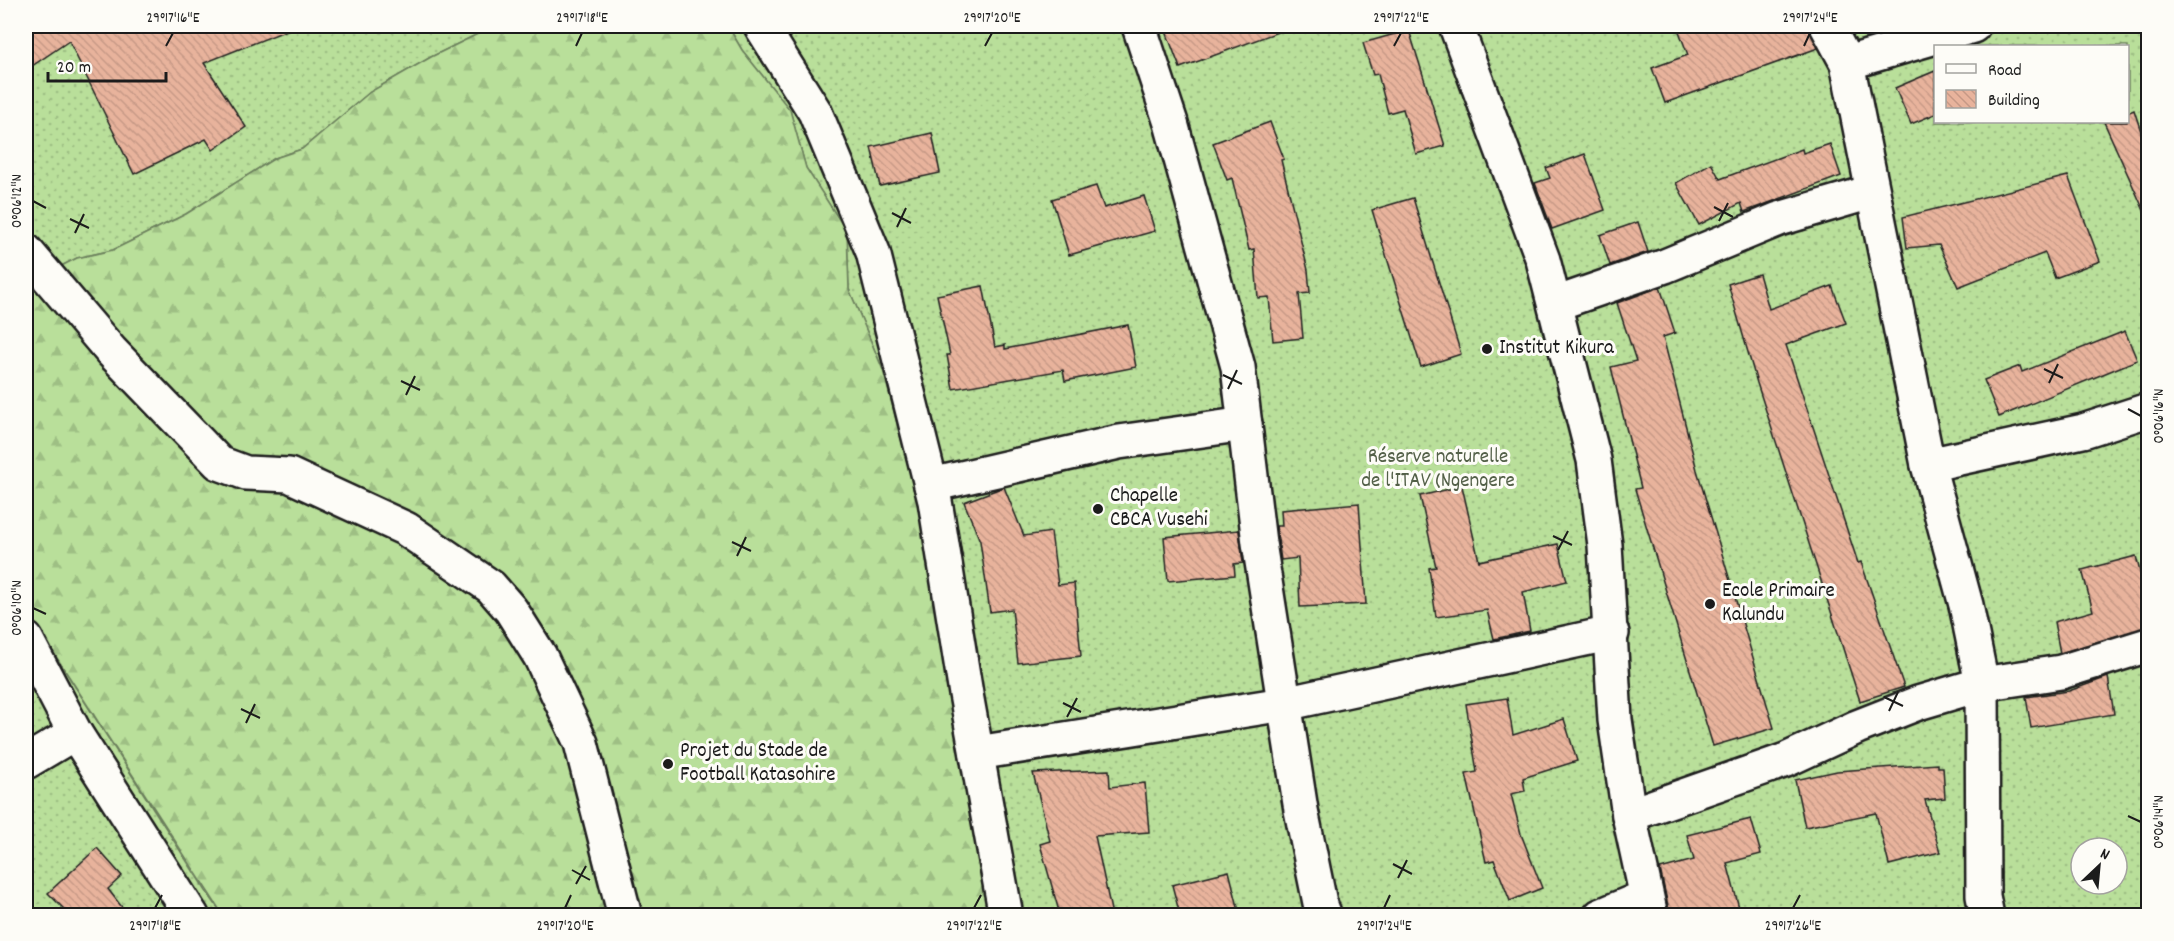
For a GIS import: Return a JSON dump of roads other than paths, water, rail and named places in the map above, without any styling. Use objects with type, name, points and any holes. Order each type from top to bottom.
[{"type":"street","points":[[761,26],[815,112],[873,252],[931,485],[1006,915]]},
{"type":"street","points":[[1139,26],[1171,123],[1238,367],[1259,543],[1284,704],[1301,810],[1320,903],[1325,915]]},
{"type":"street","points":[[1456,26],[1501,151],[1544,260],[1594,459],[1612,633],[1616,720],[1629,815],[1648,906],[1600,915]]},
{"type":"street","points":[[1827,26],[1846,63],[1928,465],[1966,605],[1982,684],[1983,896],[1987,915]]},
{"type":"street","points":[[1846,63],[1973,26]]},
{"type":"street","points":[[1555,304],[1665,266],[1779,219],[1871,192]]},
{"type":"street","points":[[26,251],[118,359],[219,463],[246,473],[289,475],[406,529],[462,565],[498,595],[511,610],[540,656],[581,743],[625,915]]},
{"type":"street","points":[[1928,465],[2083,431],[2148,410]]},
{"type":"street","points":[[931,485],[1119,442],[1245,424]]},
{"type":"street","points":[[977,753],[1284,704],[1612,633]]},
{"type":"street","points":[[26,639],[75,733],[192,915]]},
{"type":"street","points":[[1629,815],[1786,760],[1857,727],[1918,704],[1982,684],[2061,672],[2148,645]]},
{"type":"street","points":[[26,762],[75,733]]},
{"type":"place","name":"Institut Kikura","points":[[1487,349]]},
{"type":"place","name":"Chapelle CBCA Vusehi","points":[[1098,509]]},
{"type":"place","name":"Ecole Primaire Kalundu","points":[[1710,604]]},
{"type":"place","name":"Projet du Stade de Football Katasohire","points":[[668,764]]},
{"type":"park label","name":"Réserve naturelle de l'ITAV (Ngengere","points":[[1438,470]]}]
